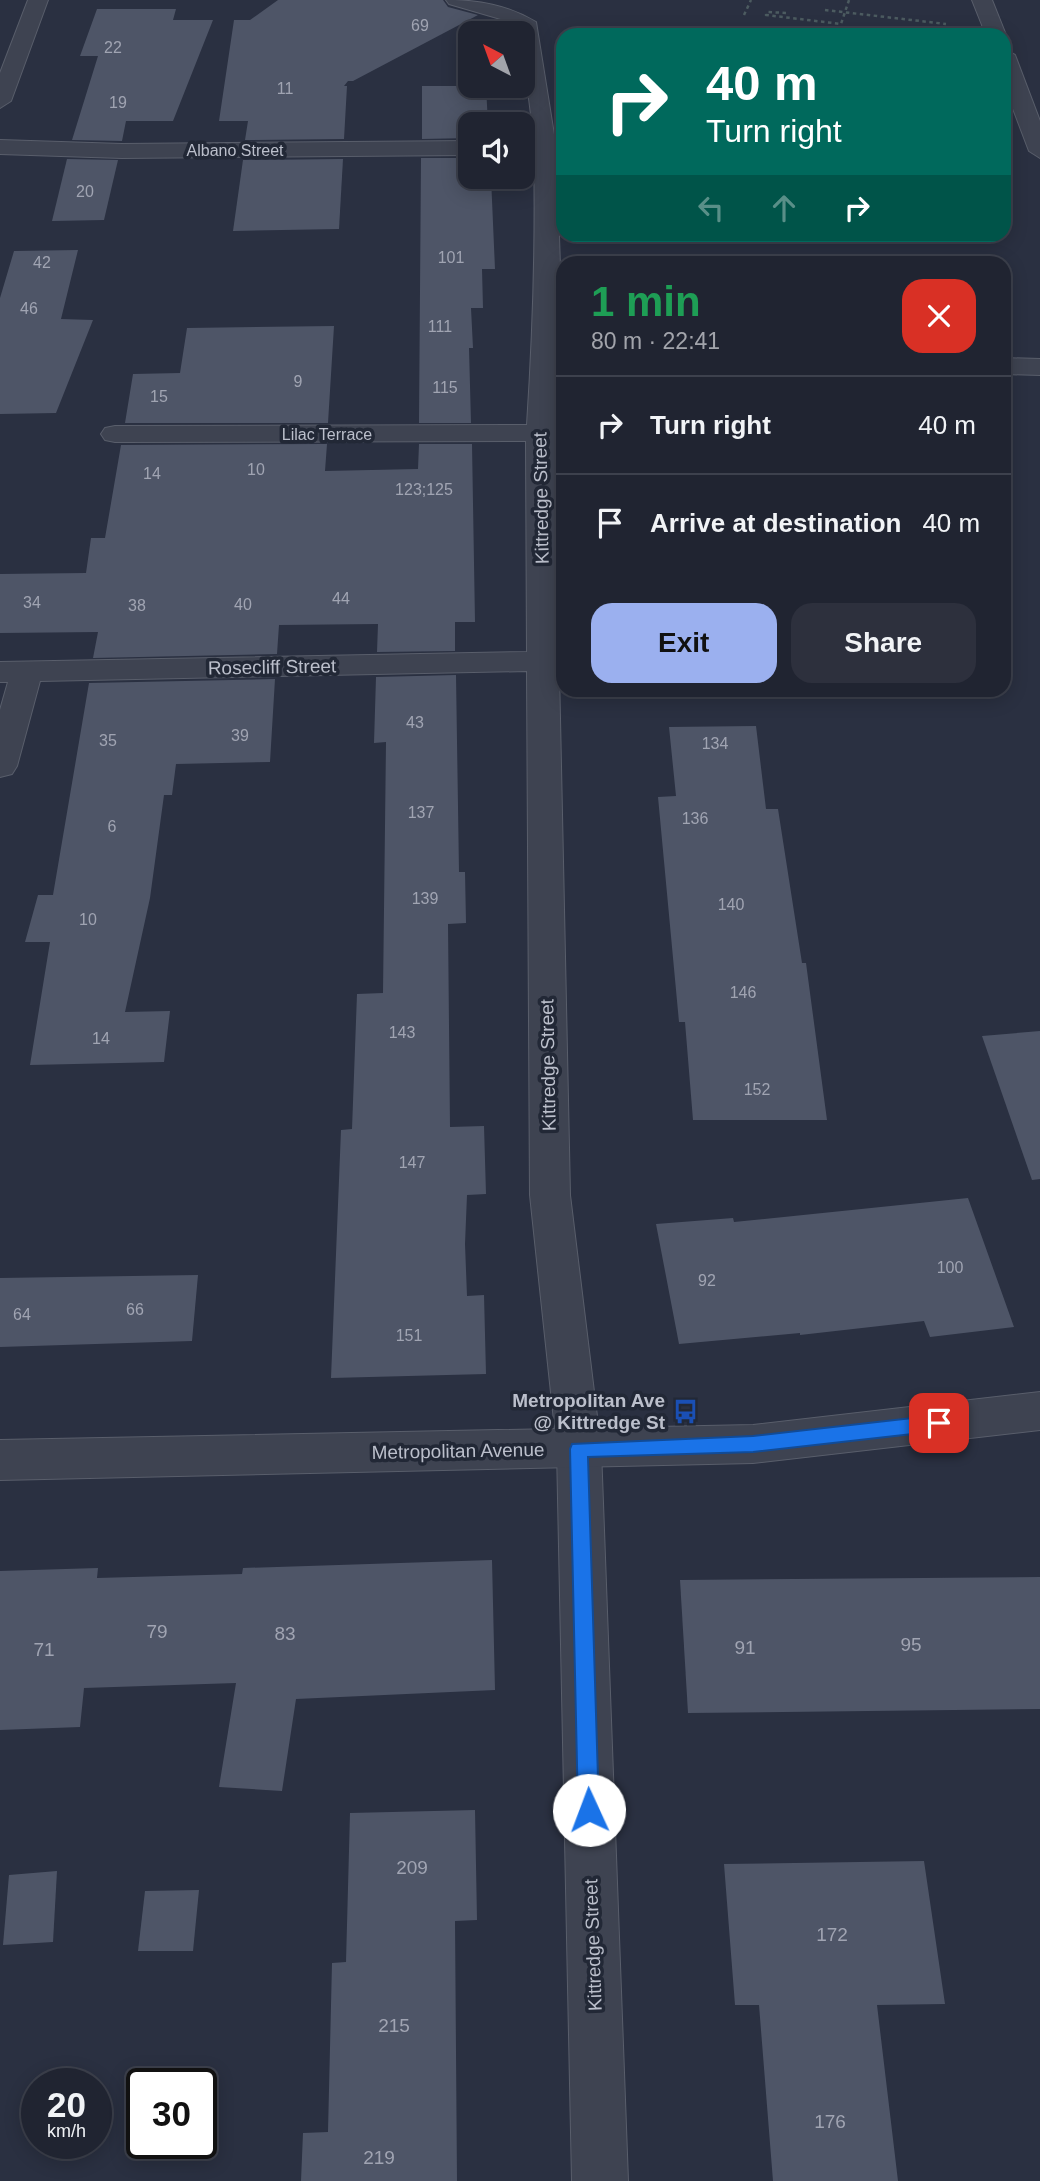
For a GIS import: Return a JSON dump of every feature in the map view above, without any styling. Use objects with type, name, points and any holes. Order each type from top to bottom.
[{"type":"street","points":[[0,101],[38,0]]},
{"type":"street","name":"Kittredge Street","points":[[456,0],[511,16],[529,26],[533,112]]},
{"type":"street","points":[[982,0],[993,28]]},
{"type":"street","points":[[1011,72],[1040,151]]},
{"type":"street","points":[[1015,81],[1040,81]]},
{"type":"street","name":"Albano Street","points":[[0,147],[122,150],[458,148]]},
{"type":"street","name":"Kittredge Street","points":[[535,158],[554,348],[540,433],[550,1195],[579,1449],[600,2181]]},
{"type":"street","points":[[1011,366],[1040,367]]},
{"type":"street","name":"Lilac Terrace","points":[[115,434],[540,433]]},
{"type":"street","name":"Rosecliff Street","points":[[13,672],[544,662]]},
{"type":"street","points":[[0,766],[13,672]]},
{"type":"street","name":"Metropolitan Avenue","points":[[0,1460],[753,1444],[1040,1411]]},
{"type":"path","points":[[744,15],[751,0]]},
{"type":"path","points":[[786,13],[768,12],[766,15],[841,24],[849,0]]},
{"type":"path","points":[[825,10],[957,26]]},
{"type":"building","points":[[278,0],[443,0],[448,7],[478,15],[467,21],[458,21],[458,26],[353,81],[348,81],[344,86],[347,86],[344,139],[245,140],[248,121],[219,121],[234,20],[250,20]]},
{"type":"building","points":[[97,9],[176,9],[173,20],[213,20],[173,121],[126,121],[122,141],[72,140],[98,56],[80,56]]},
{"type":"building","points":[[422,86],[458,86],[458,98],[487,98],[487,112],[458,112],[458,138],[422,139]]},
{"type":"building","points":[[421,158],[458,158],[458,189],[492,189],[495,269],[482,269],[483,308],[471,308],[471,423],[419,423]]},
{"type":"building","points":[[67,159],[118,160],[104,220],[52,221]]},
{"type":"building","points":[[343,159],[339,229],[233,231],[243,160]]},
{"type":"building","points":[[78,250],[61,319],[93,320],[56,413],[0,414],[0,298],[14,251]]},
{"type":"building","points":[[334,326],[328,423],[125,423],[133,374],[180,373],[187,328]]},
{"type":"building","points":[[327,444],[325,471],[418,469],[419,444],[472,444],[475,622],[455,622],[455,651],[377,652],[378,624],[279,625],[277,654],[93,658],[98,632],[0,633],[0,574],[86,573],[91,538],[105,538],[121,445]]},
{"type":"building","points":[[456,675],[459,872],[465,872],[466,923],[448,924],[450,1127],[484,1126],[486,1194],[467,1195],[465,1244],[467,1296],[484,1295],[486,1374],[331,1378],[341,1130],[352,1129],[357,994],[383,993],[386,742],[374,743],[376,677]]},
{"type":"building","points":[[275,679],[270,762],[176,764],[172,795],[164,795],[150,898],[125,1012],[170,1011],[164,1062],[30,1065],[50,942],[25,942],[38,895],[53,895],[89,683]]},
{"type":"building","points":[[756,726],[766,809],[778,809],[802,963],[806,963],[827,1120],[693,1120],[685,1022],[679,1022],[658,797],[676,796],[669,727]]},
{"type":"building","points":[[1040,1031],[1040,1179],[1032,1180],[982,1036]]},
{"type":"building","points":[[968,1198],[1014,1327],[930,1337],[924,1321],[800,1335],[679,1344],[656,1224],[733,1218],[734,1222]]},
{"type":"building","points":[[198,1275],[192,1341],[0,1347],[0,1278]]},
{"type":"building","points":[[492,1560],[495,1690],[296,1699],[282,1791],[219,1787],[236,1683],[84,1688],[80,1727],[0,1730],[0,1571],[98,1568],[97,1578],[242,1574],[243,1568]]},
{"type":"building","points":[[1040,1577],[1040,1709],[688,1713],[680,1580]]},
{"type":"building","points":[[475,1810],[477,1920],[455,1921],[457,2181],[301,2181],[303,2133],[328,2132],[332,1963],[346,1962],[350,1813]]},
{"type":"building","points":[[924,1861],[945,2004],[877,2005],[898,2181],[773,2181],[759,2005],[735,2005],[724,1864]]},
{"type":"building","points":[[57,1871],[53,1942],[3,1945],[9,1875]]},
{"type":"building","points":[[199,1890],[193,1951],[138,1951],[145,1891]]},
{"type":"place","name":"Metropolitan Ave @ Kittredge St","points":[[685,1411]]},
{"type":"route","points":[[589,1810],[579,1449],[753,1444],[939,1423]]}]
